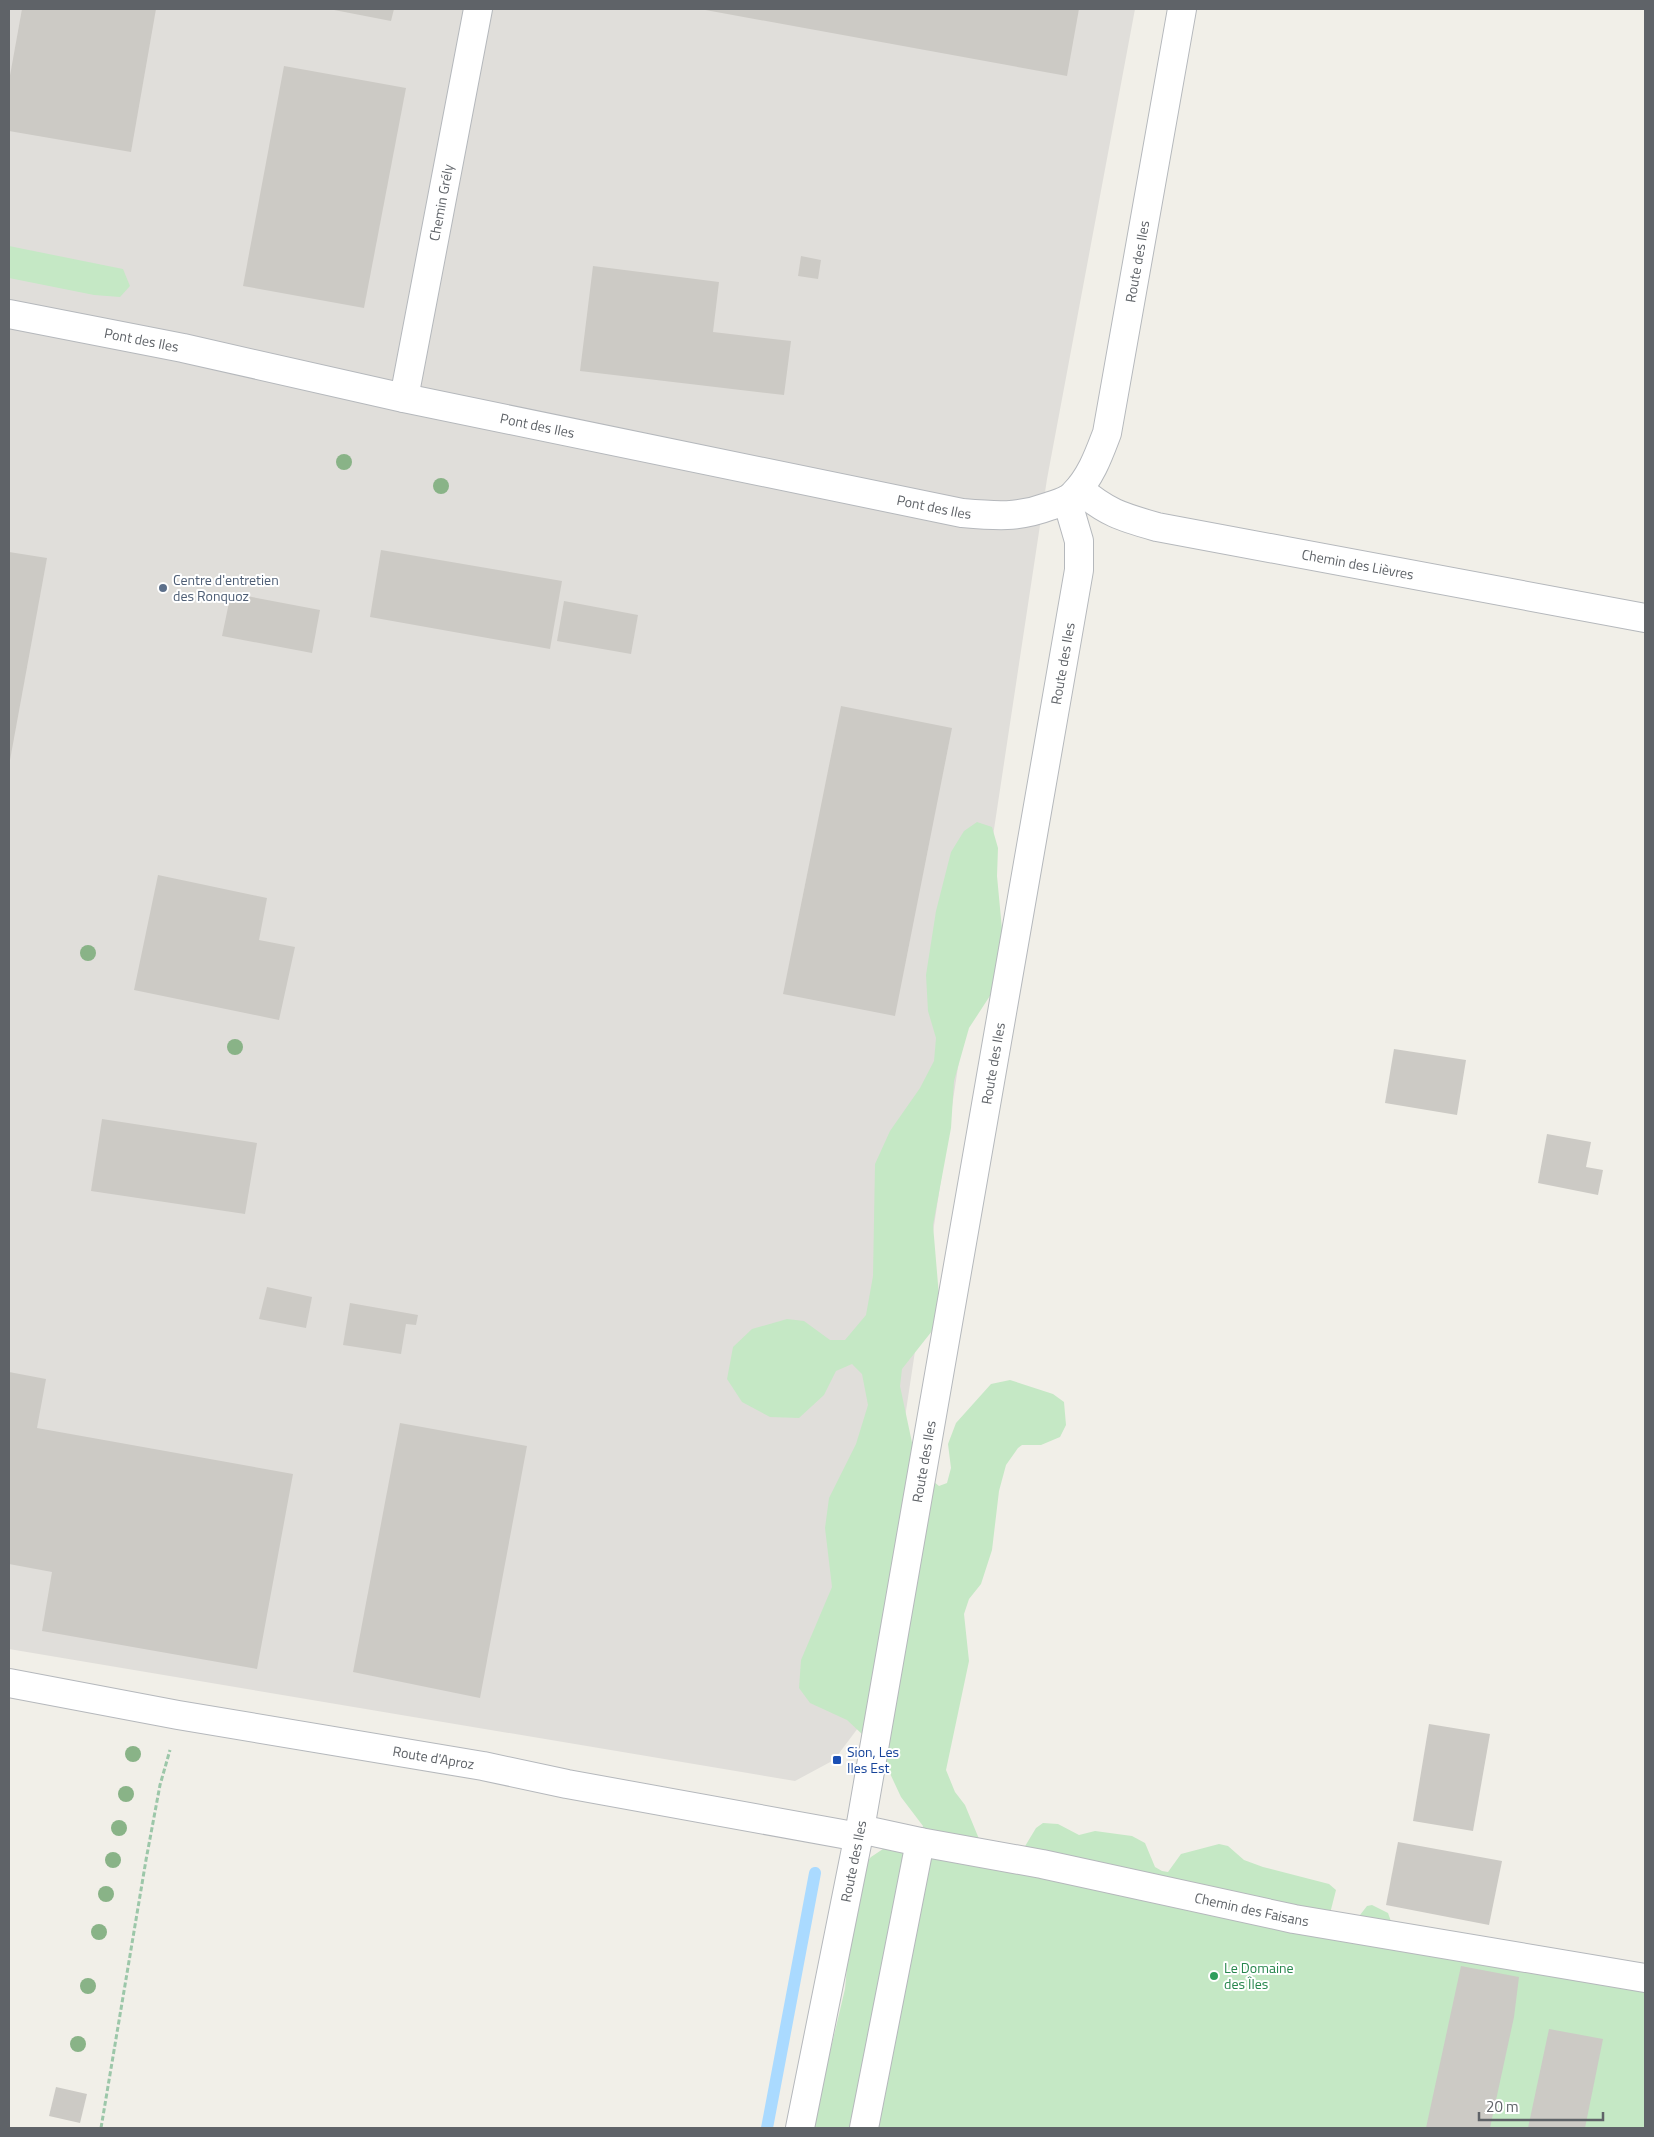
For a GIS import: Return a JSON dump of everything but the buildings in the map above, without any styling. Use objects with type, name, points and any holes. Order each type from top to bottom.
[{"type":"street","name":"Chemin Grély","points":[[404,398],[478,9]]},
{"type":"street","name":"Route des Iles","points":[[800,2128],[860,1833],[1079,570],[1079,542],[1073,495],[1095,464],[1107,432],[1182,9]]},
{"type":"street","name":"Pont des Iles","points":[[9,314],[183,348],[404,398],[962,513],[996,516],[1029,514],[1073,495]]},
{"type":"street","name":"Chemin des Lièvres","points":[[1073,495],[1096,503],[1116,516],[1157,527],[1645,618]]},
{"type":"street","name":"Route d'Aproz","points":[[9,1683],[178,1715],[484,1766],[567,1784],[860,1833]]},
{"type":"street","name":"Chemin des Faisans","points":[[860,1833],[1042,1864],[1294,1919],[1645,1978]]},
{"type":"street","points":[[864,2128],[920,1842]]},
{"type":"path","points":[[101,2128],[160,1785],[175,1735],[178,1715]]},
{"type":"shaded area","points":[[9,9],[1135,9],[1047,479],[858,1728],[834,1760],[795,1781],[9,1649]]},
{"type":"green space","points":[[9,246],[123,269],[130,286],[120,297],[94,295],[9,278]]},
{"type":"green space","name":"Le Domaine des Îles","points":[[977,822],[992,827],[998,848],[997,876],[1003,940],[999,982],[969,1028],[954,1081],[951,1128],[933,1225],[939,1296],[936,1317],[932,1331],[902,1369],[900,1386],[914,1452],[928,1477],[939,1486],[947,1483],[951,1468],[948,1444],[956,1423],[991,1384],[1010,1380],[1053,1394],[1064,1402],[1066,1425],[1060,1437],[1041,1445],[1022,1445],[1006,1465],[999,1491],[992,1550],[981,1584],[969,1599],[964,1614],[969,1661],[946,1770],[955,1792],[965,1805],[984,1851],[1015,1863],[1036,1828],[1043,1823],[1058,1824],[1079,1835],[1095,1831],[1132,1836],[1145,1843],[1155,1867],[1168,1872],[1181,1854],[1219,1844],[1228,1846],[1244,1860],[1263,1867],[1329,1884],[1336,1890],[1325,1933],[1350,1928],[1367,1906],[1372,1905],[1388,1913],[1399,1944],[1645,1975],[1645,2128],[812,2128],[845,1989],[854,1890],[862,1868],[871,1857],[886,1847],[920,1837],[923,1826],[901,1797],[879,1750],[847,1720],[810,1703],[799,1688],[801,1660],[832,1587],[825,1528],[829,1498],[856,1444],[868,1405],[862,1374],[852,1364],[836,1371],[824,1395],[799,1418],[770,1417],[742,1402],[727,1379],[733,1347],[752,1329],[787,1319],[804,1321],[830,1340],[845,1340],[866,1315],[873,1276],[875,1164],[890,1131],[920,1088],[934,1061],[936,1038],[928,1011],[926,975],[936,911],[951,852],[964,831]]},
{"type":"waterway","points":[[767,2128],[815,1873]]},
{"type":"place","name":"Centre d'entretien des Ronquoz","points":[[163,588]]},
{"type":"place","name":"Sion, Les Iles Est","points":[[837,1760]]},
{"type":"place","name":"Le Domaine des Îles","points":[[1214,1976]]}]
